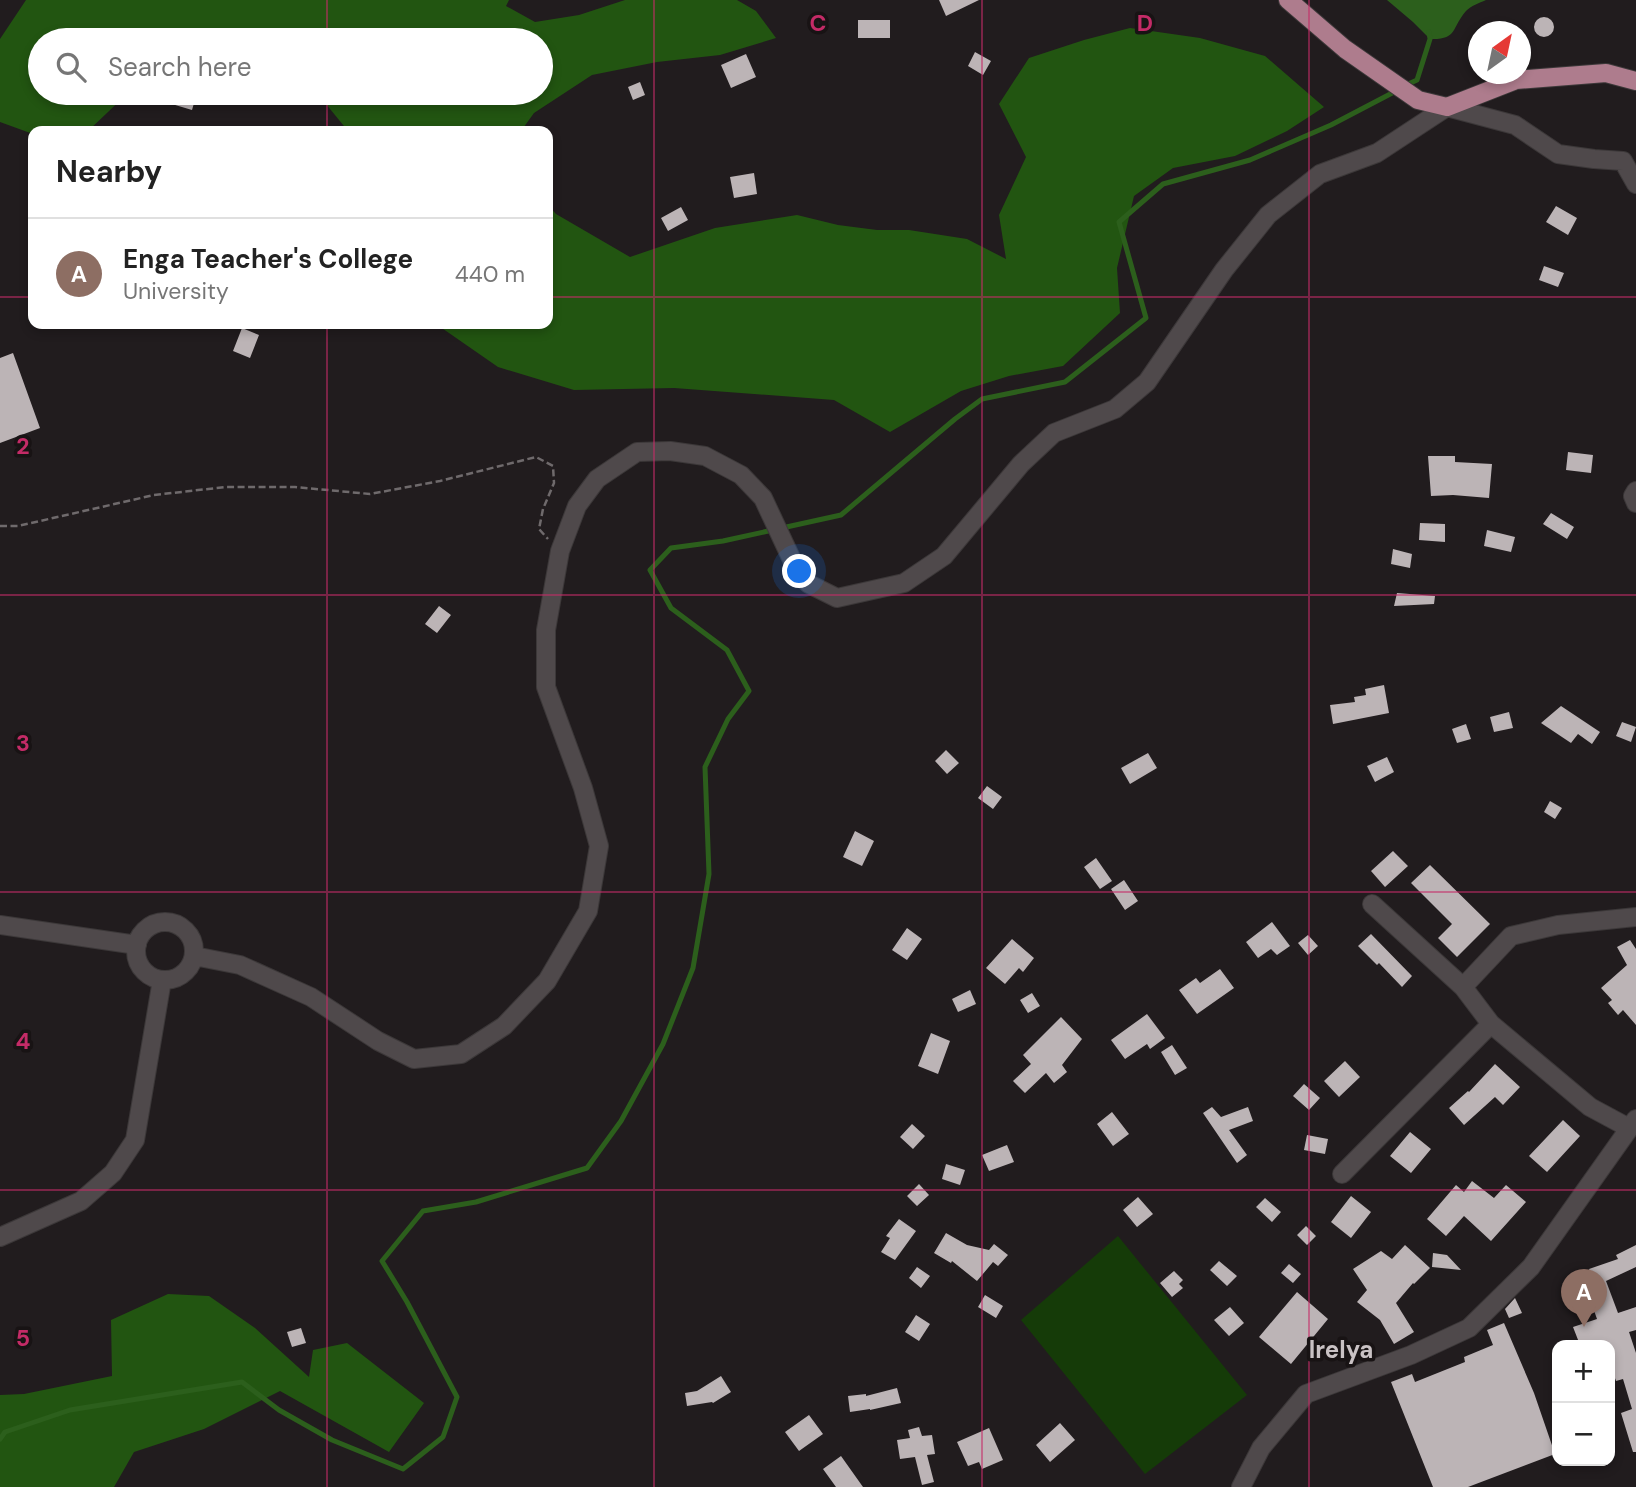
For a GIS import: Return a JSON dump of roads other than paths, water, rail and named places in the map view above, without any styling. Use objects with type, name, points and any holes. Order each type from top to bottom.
[{"type":"main road","points":[[1288,0],[1345,49],[1418,100],[1447,107],[1517,80],[1606,73],[1636,81]]},
{"type":"street","points":[[194,956],[240,965],[311,997],[378,1041],[414,1059],[461,1054],[504,1026],[547,981],[588,911],[599,846],[583,788],[546,687],[546,630],[560,551],[578,506],[597,479],[636,452],[670,451],[705,456],[741,475],[763,498],[799,575],[809,584],[837,598],[904,583],[944,556],[1021,464],[1054,433],[1115,409],[1147,382],[1224,270],[1268,215],[1320,174],[1377,153],[1447,107],[1515,125],[1558,154],[1623,161],[1636,184]]},
{"type":"street","points":[[1636,491],[1633,496],[1636,503]]},
{"type":"street","points":[[1241,1487],[1261,1448],[1306,1394],[1411,1355],[1469,1328],[1531,1267],[1633,1124],[1590,1107],[1492,1024],[1464,987],[1372,904]]},
{"type":"street","points":[[1464,987],[1511,936],[1558,925],[1636,917]]},
{"type":"street","points":[[167,922],[177,924],[191,937],[194,956],[185,973],[177,978],[163,980],[142,969],[138,961],[137,945],[142,933],[149,927],[167,922]]},
{"type":"street","points":[[0,925],[137,945]]},
{"type":"street","points":[[0,1237],[81,1201],[113,1173],[135,1140],[163,980]]},
{"type":"street","points":[[1342,1174],[1492,1024]]},
{"type":"waterway","points":[[1404,86],[1417,80],[1430,39],[1429,32]]},
{"type":"waterway","points":[[0,1439],[5,1432],[70,1410],[242,1382],[279,1410],[332,1440],[403,1469],[443,1437],[457,1397],[382,1261],[423,1211],[476,1202],[587,1168],[621,1121],[663,1044],[693,968],[709,874],[705,767],[728,719],[749,691],[727,650],[671,608],[650,570],[671,548],[723,541],[841,515],[982,399],[1065,382],[1146,318],[1119,222],[1163,184],[1250,160],[1331,125],[1396,91]]},
{"type":"place","name":"Enga Teacher's College","points":[[1584,1327]]},
{"type":"district","name":"Irelya","points":[[1341,1349]]}]
